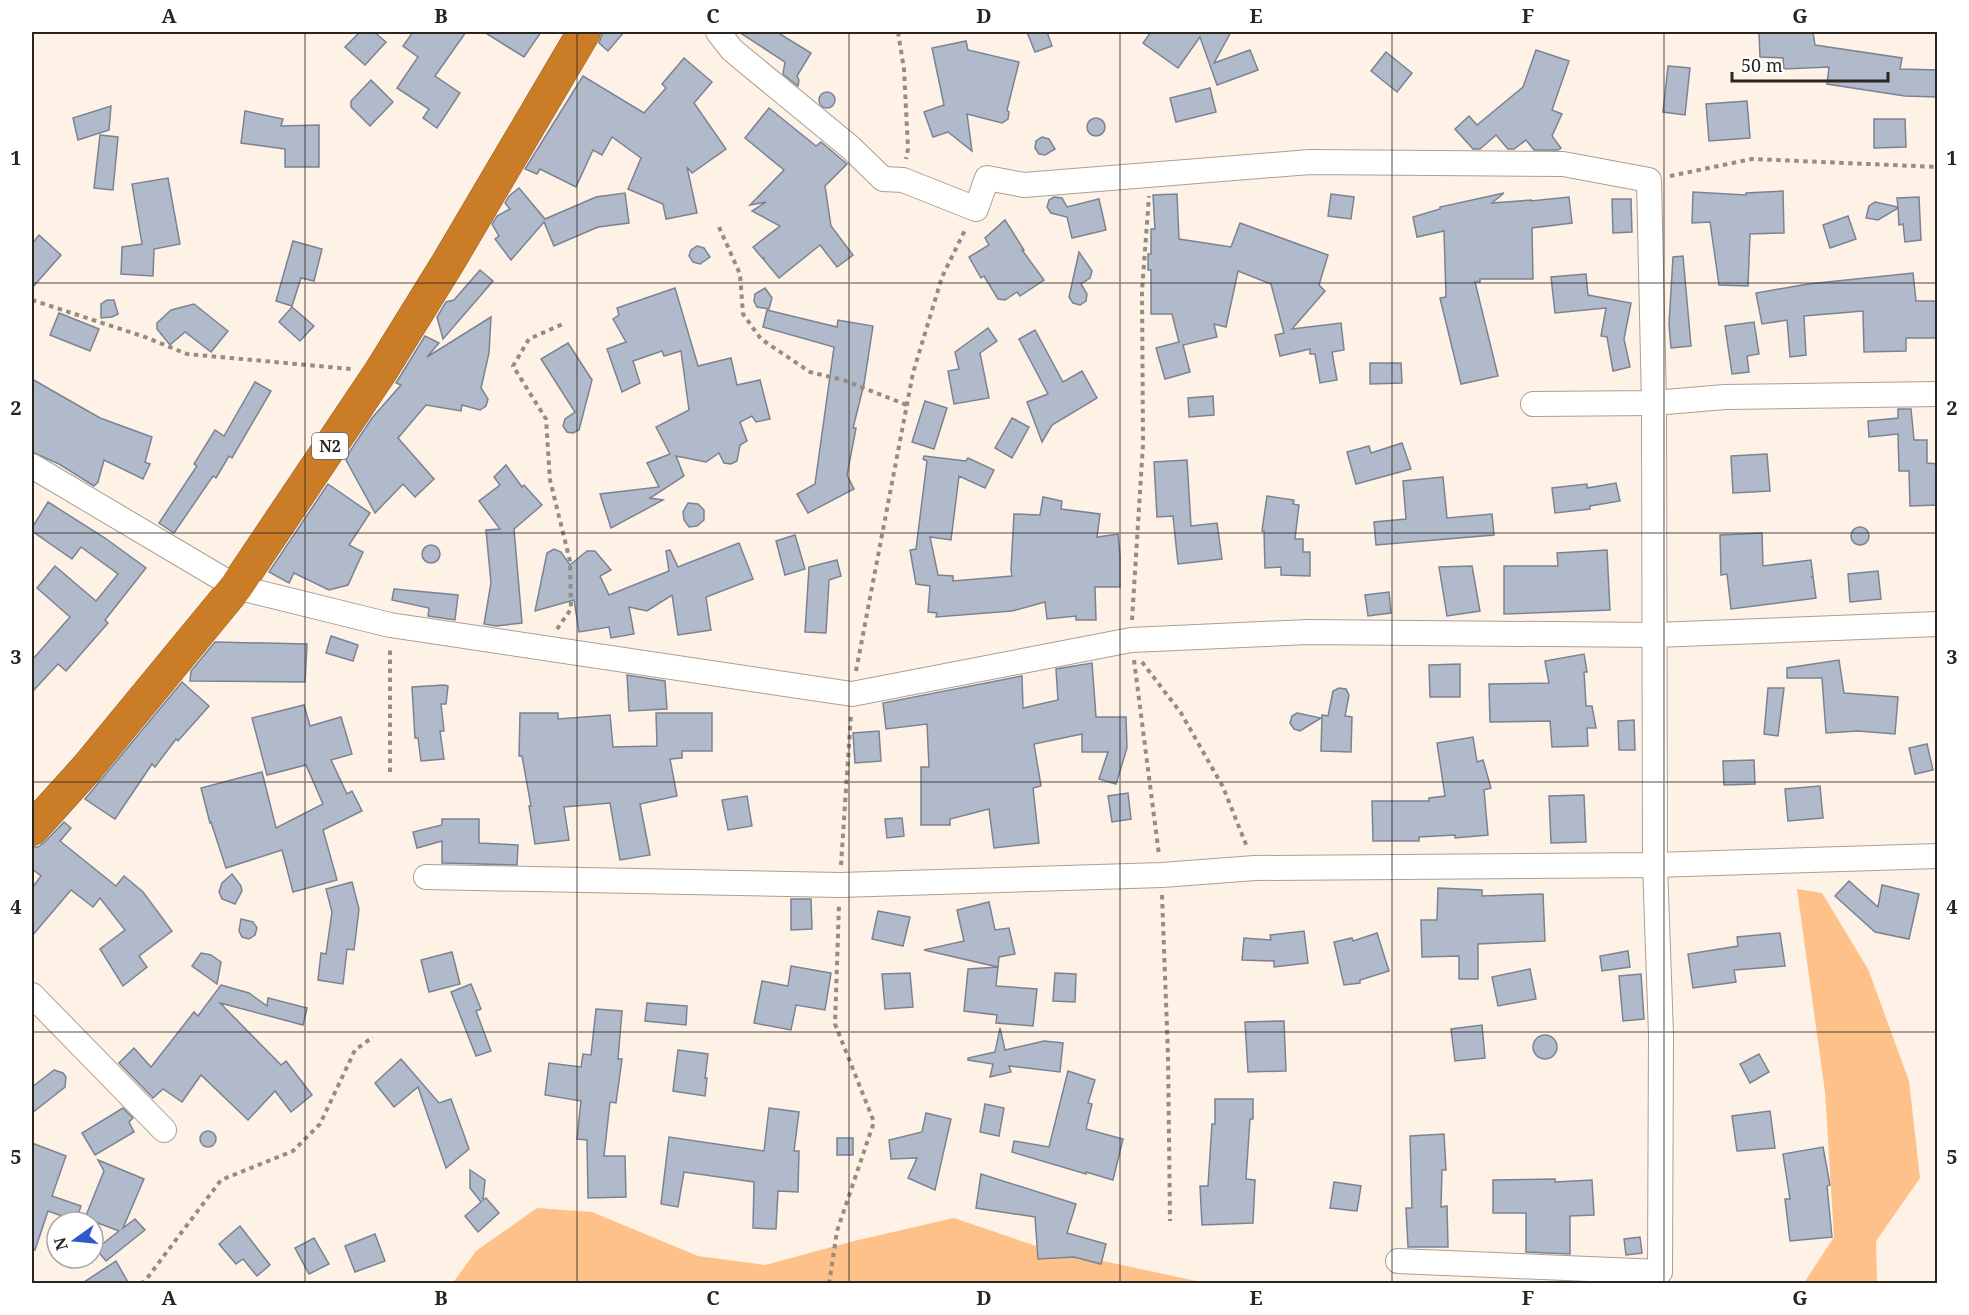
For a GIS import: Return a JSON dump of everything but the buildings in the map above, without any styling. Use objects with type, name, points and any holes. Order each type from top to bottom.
[{"type":"highway","name":"N2","points":[[32,829],[87,768],[236,587],[381,371],[450,261],[584,32]]},
{"type":"street","points":[[717,32],[732,50],[850,147],[883,179],[903,180],[976,209],[987,178],[1024,185],[1310,162],[1563,164],[1649,180],[1654,403],[1655,865],[1661,1034],[1660,1272],[1398,1260]]},
{"type":"street","points":[[1533,404],[1654,403],[1725,397],[1938,394]]},
{"type":"street","points":[[32,466],[236,587],[390,625],[852,694],[1132,645],[1308,632],[1655,635],[1938,624]]},
{"type":"street","points":[[426,877],[840,885],[1162,875],[1255,868],[1655,865],[1938,856]]},
{"type":"street","points":[[32,995],[164,1130]]},
{"type":"path","points":[[898,32],[904,69],[908,149],[903,180]]},
{"type":"path","points":[[1649,180],[1752,159],[1938,167]]},
{"type":"path","points":[[1151,174],[1142,291],[1143,444],[1132,645],[1162,875],[1168,1055],[1170,1221]]},
{"type":"path","points":[[830,1284],[837,1231],[874,1122],[835,1024],[840,885],[852,694],[913,373],[942,277],[976,209]]},
{"type":"path","points":[[719,227],[740,274],[743,314],[761,339],[810,372],[843,380],[907,405]]},
{"type":"path","points":[[32,300],[145,337],[187,354],[381,371]]},
{"type":"path","points":[[544,647],[571,609],[570,561],[550,480],[546,419],[513,366],[529,339],[565,323]]},
{"type":"path","points":[[390,625],[390,772]]},
{"type":"path","points":[[1132,645],[1180,713],[1223,787],[1255,868]]},
{"type":"path","points":[[141,1284],[221,1180],[293,1151],[320,1124],[355,1050],[373,1037]]},
{"type":"shaded area","points":[[1797,889],[1822,893],[1868,969],[1909,1081],[1920,1178],[1876,1241],[1877,1283],[1804,1283],[1834,1237],[1825,1092]]},
{"type":"shaded area","points":[[537,1208],[592,1212],[698,1256],[765,1265],[854,1241],[954,1218],[1042,1248],[1206,1283],[452,1284],[476,1251]]}]
